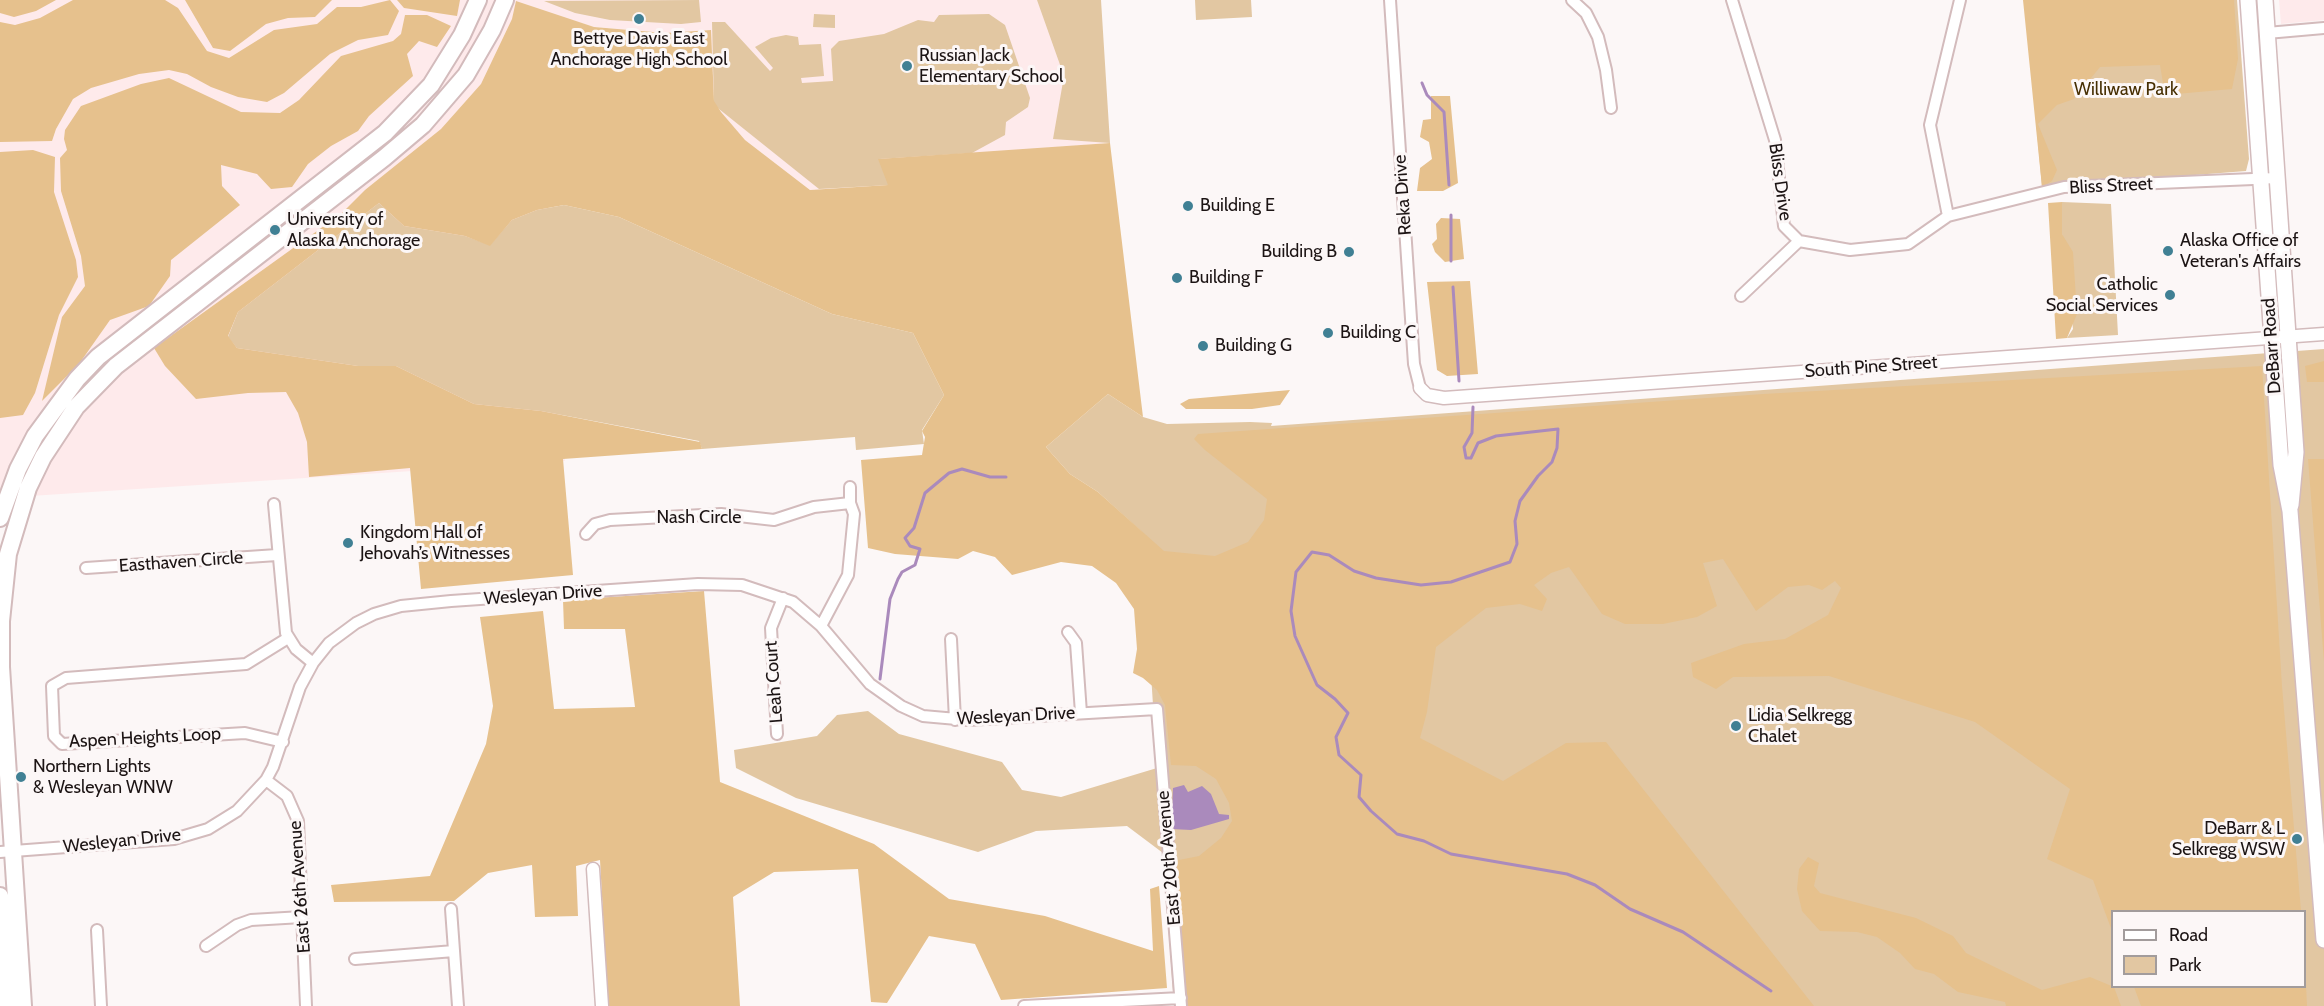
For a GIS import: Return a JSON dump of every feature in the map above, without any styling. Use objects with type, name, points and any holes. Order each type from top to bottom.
[{"type":"main road","points":[[0,518],[18,469],[35,436],[77,379],[112,346],[385,133],[431,85],[462,35],[478,0]]},
{"type":"main road","points":[[23,1006],[7,851],[1,667],[3,586],[17,518],[43,457],[76,406],[116,366],[384,158],[423,125],[466,75],[492,30],[505,0]]},
{"type":"main road","name":"DeBarr Road","points":[[2248,0],[2283,478],[2290,511],[2324,940]]},
{"type":"main road","name":"DeBarr Road","points":[[2265,0],[2296,452],[2290,511]]},
{"type":"main road","points":[[0,896],[7,1006]]},
{"type":"street","name":"Reka Drive","points":[[1390,0],[1414,364],[1420,388]]},
{"type":"street","points":[[1572,0],[1586,13],[1598,37],[1605,63],[1611,108]]},
{"type":"street","name":"Bliss Drive","points":[[1732,0],[1775,140],[1784,226],[1799,241],[1850,250],[1908,244],[1948,216]]},
{"type":"street","points":[[1948,216],[1930,125],[1960,0]]},
{"type":"street","points":[[2267,33],[2324,28]]},
{"type":"street","name":"Bliss Street","points":[[1948,216],[2064,187],[2277,178]]},
{"type":"street","points":[[1741,296],[1799,241]]},
{"type":"street","name":"South Pine Street","points":[[1420,388],[1427,394],[1444,398],[2324,334]]},
{"type":"street","points":[[821,627],[848,574],[854,514],[850,503],[850,487]]},
{"type":"street","name":"Nash Circle","points":[[586,534],[595,524],[610,520],[721,514],[774,520],[814,507],[850,503]]},
{"type":"street","points":[[274,504],[283,621],[288,638],[296,649],[313,663]]},
{"type":"street","name":"Easthaven Circle","points":[[86,568],[277,555]]},
{"type":"street","name":"Wesleyan Drive","points":[[7,851],[174,838],[208,829],[237,811],[266,780],[283,742],[300,687],[313,663],[329,643],[356,622],[401,606],[718,583],[742,585],[793,602],[821,627],[870,684],[893,701],[923,716],[955,720],[1157,709]]},
{"type":"street","name":"Leah Court","points":[[777,734],[771,628],[783,598]]},
{"type":"street","points":[[1068,632],[1076,643],[1081,713]]},
{"type":"street","name":"Aspen Heights Loop","points":[[283,742],[245,733],[62,744],[54,736],[52,686],[66,678],[246,664],[288,638]]},
{"type":"street","points":[[951,639],[955,720]]},
{"type":"street","name":"East 20th Avenue","points":[[1157,709],[1181,1002]]},
{"type":"street","name":"East 26th Avenue","points":[[266,780],[287,796],[298,821],[306,1006]]},
{"type":"street","points":[[593,869],[602,1006]]},
{"type":"street","points":[[451,909],[458,1006]]},
{"type":"street","points":[[206,946],[251,920],[302,917]]},
{"type":"street","points":[[97,930],[101,1006]]},
{"type":"street","points":[[355,959],[454,951]]},
{"type":"street","points":[[1024,1006],[1181,1002]]},
{"type":"shaded area","name":"University of Alaska Anchorage","points":[[0,0],[1096,0],[1110,143],[956,155],[889,185],[810,190],[745,140],[721,113],[714,101],[710,30],[665,33],[594,27],[535,9],[565,461],[0,498]]},
{"type":"shaded area","points":[[0,0],[56,0],[36,11],[14,17],[0,13]]},
{"type":"shaded area","points":[[73,0],[165,0],[178,8],[207,51],[229,58],[274,30],[317,24],[337,7],[361,7],[390,0],[399,11],[388,35],[358,40],[330,54],[284,93],[267,102],[238,97],[211,87],[187,74],[169,70],[139,74],[91,88],[73,99],[52,141],[0,142],[0,22],[15,25],[40,18]]},
{"type":"shaded area","points":[[185,0],[332,0],[315,17],[288,18],[266,24],[230,51],[213,48]]},
{"type":"shaded area","points":[[397,0],[460,0],[457,16],[404,8]]},
{"type":"shaded area","points":[[2023,0],[2234,0],[2238,59],[2232,89],[2165,95],[2160,65],[2100,67],[2074,99],[2057,105],[2038,124],[2057,170],[2052,181],[2042,187]]},
{"type":"shaded area","points":[[2279,0],[2324,0],[2324,20],[2281,24]]},
{"type":"shaded area","points":[[516,1],[594,27],[665,33],[711,30],[714,101],[745,140],[810,190],[888,185],[878,159],[1110,143],[1143,417],[1108,394],[1046,447],[1070,474],[1098,492],[1164,551],[1215,556],[1248,542],[1264,520],[1267,499],[1205,450],[1194,439],[1198,434],[1763,394],[2262,366],[2282,686],[2301,910],[2111,910],[2111,928],[2093,880],[2047,859],[2070,789],[1975,722],[1829,676],[1733,677],[1716,689],[1693,677],[1691,663],[1744,644],[1785,639],[1828,615],[1841,588],[1835,581],[1822,590],[1809,585],[1788,587],[1756,611],[1723,559],[1703,563],[1717,606],[1697,617],[1663,624],[1625,624],[1602,614],[1569,567],[1551,573],[1534,585],[1547,599],[1542,611],[1520,604],[1486,608],[1436,647],[1427,712],[1420,738],[1503,781],[1566,743],[1606,742],[1814,1006],[1185,1006],[1174,861],[1199,856],[1221,838],[1232,821],[1229,803],[1216,779],[1196,766],[1171,765],[1165,705],[1157,690],[1133,673],[1137,649],[1134,609],[1116,583],[1092,566],[1061,562],[1012,575],[995,557],[973,551],[958,559],[895,554],[868,548],[861,460],[922,455],[925,437],[922,431],[944,395],[913,333],[832,314],[619,217],[564,205],[537,210],[512,220],[490,246],[465,236],[404,226],[379,203],[238,312],[228,336],[237,348],[358,366],[396,366],[474,404],[541,411],[700,442],[702,449],[563,459],[573,575],[421,589],[410,468],[309,477],[307,442],[298,413],[286,392],[248,393],[196,399],[165,366],[154,348],[342,213],[365,190],[441,129],[481,84],[512,19]]},
{"type":"shaded area","points":[[405,15],[427,15],[451,26],[437,47],[419,41],[407,54],[413,76],[369,116],[358,131],[331,146],[308,164],[292,187],[271,189],[257,174],[221,165],[222,186],[240,205],[171,260],[170,276],[149,306],[110,320],[79,364],[42,401],[62,317],[85,286],[81,256],[61,191],[60,158],[67,150],[64,139],[65,130],[81,106],[141,84],[169,78],[241,112],[280,113],[299,100],[341,56],[393,41],[401,34]]},
{"type":"shaded area","points":[[1431,96],[1450,96],[1458,183],[1443,191],[1417,191],[1420,168],[1432,159],[1429,142],[1420,137],[1423,120],[1431,119]]},
{"type":"shaded area","points":[[33,150],[55,157],[54,192],[76,260],[78,277],[59,315],[35,393],[23,415],[0,418],[0,152]]},
{"type":"shaded area","points":[[2062,202],[2062,234],[2073,252],[2077,314],[2067,338],[2056,339],[2048,203]]},
{"type":"shaded area","points":[[1441,218],[1460,219],[1464,259],[1445,262],[1435,252],[1432,244],[1437,239],[1436,224]]},
{"type":"shaded area","points":[[1470,281],[1478,374],[1447,376],[1437,370],[1427,282]]},
{"type":"shaded area","points":[[2324,361],[2324,382],[2307,382],[2305,366]]},
{"type":"shaded area","points":[[1290,390],[1280,405],[1252,409],[1186,409],[1180,404],[1189,399]]},
{"type":"shaded area","points":[[2308,459],[2324,459],[2324,662]]},
{"type":"shaded area","points":[[704,591],[720,782],[874,844],[949,899],[1045,916],[1153,951],[1150,889],[1159,886],[1167,988],[1001,1000],[975,944],[929,936],[887,1003],[871,1002],[858,869],[774,872],[733,897],[740,1006],[608,1006],[600,860],[576,866],[578,916],[535,917],[532,865],[488,873],[454,901],[334,902],[331,885],[430,876],[486,744],[493,706],[480,617],[543,611],[554,709],[635,707],[625,629],[564,629],[563,600]]},
{"type":"shaded area","points":[[1184,785],[1188,792],[1202,786],[1211,794],[1219,814],[1229,815],[1229,819],[1191,830],[1171,829],[1173,788]]},
{"type":"shaded area","points":[[1808,857],[1819,863],[1814,886],[1820,893],[1916,918],[1953,936],[1966,953],[2042,990],[2090,977],[2114,988],[2121,1006],[2006,1006],[2005,1002],[1958,992],[1934,974],[1915,969],[1900,953],[1877,937],[1857,932],[1820,931],[1802,911],[1797,889],[1799,869]]},
{"type":"shaded area","points":[[2306,984],[2307,1006],[2141,1006],[2134,988],[2306,988]]},
{"type":"green space","points":[[699,0],[701,22],[681,24],[610,20],[575,13],[544,1]]},
{"type":"green space","points":[[1037,0],[1101,0],[1110,143],[1053,139],[1064,76]]},
{"type":"green space","points":[[1195,0],[1251,0],[1252,17],[1196,20]]},
{"type":"green space","name":"Williwaw Park","points":[[2025,0],[2237,0],[2249,159],[2246,171],[2042,187]]},
{"type":"green space","points":[[814,14],[835,15],[835,28],[813,27]]},
{"type":"green space","name":"Russian Jack Elementary School","points":[[989,14],[1005,25],[1030,98],[1028,107],[1006,122],[1005,135],[972,153],[879,159],[889,185],[819,189],[714,105],[712,22],[725,22],[770,71],[773,68],[755,47],[771,38],[786,35],[798,37],[799,45],[821,44],[824,76],[801,78],[802,83],[833,81],[831,49],[839,41],[884,34],[918,20],[934,22],[939,15]]},
{"type":"green space","points":[[2062,202],[2111,204],[2118,335],[2067,338],[2073,329],[2062,234]]},
{"type":"green space","points":[[379,203],[404,226],[465,236],[490,245],[512,220],[537,210],[564,205],[619,217],[832,314],[913,333],[944,395],[922,430],[924,444],[856,450],[855,437],[702,449],[699,441],[541,411],[474,404],[396,366],[358,366],[237,348],[228,337],[238,312]]},
{"type":"green space","points":[[2324,349],[2324,1006],[1174,1006],[1163,853],[1127,826],[1036,831],[978,852],[796,798],[736,768],[734,750],[817,736],[837,715],[868,711],[899,734],[1002,762],[1022,790],[1061,797],[1157,768],[1142,532],[1098,492],[1070,474],[1046,447],[1108,394],[1143,417],[1167,424],[1272,423],[1271,426]]},
{"type":"waterway","points":[[1422,83],[1427,95],[1444,112],[1449,185]]},
{"type":"waterway","points":[[1451,215],[1451,261]]},
{"type":"waterway","points":[[1453,287],[1459,381]]},
{"type":"waterway","points":[[1473,407],[1472,433],[1464,447],[1466,458],[1471,458],[1478,443],[1496,436],[1558,429],[1557,448],[1552,462],[1538,476],[1520,501],[1515,521],[1517,544],[1510,562],[1451,582],[1421,585],[1376,578],[1354,571],[1329,555],[1312,552],[1296,572],[1291,611],[1295,636],[1317,685],[1348,713],[1336,737],[1339,755],[1361,775],[1359,797],[1397,834],[1424,841],[1451,854],[1567,874],[1595,885],[1630,909],[1683,932],[1771,991]]},
{"type":"waterway","points":[[880,679],[890,599],[902,572],[915,565],[920,549],[910,546],[905,538],[914,528],[925,493],[949,473],[962,469],[990,477],[1006,477]]},
{"type":"place","name":"Bettye Davis East Anchorage High School","points":[[639,19]]},
{"type":"place","name":"Russian Jack Elementary School","points":[[907,66]]},
{"type":"place","name":"Building E","points":[[1188,206]]},
{"type":"place","name":"University of Alaska Anchorage","points":[[275,230]]},
{"type":"place","name":"Alaska Office of Veteran's Affairs","points":[[2168,251]]},
{"type":"place","name":"Building B","points":[[1349,252]]},
{"type":"place","name":"Building F","points":[[1177,278]]},
{"type":"place","name":"Catholic Social Services","points":[[2170,295]]},
{"type":"place","name":"Building C","points":[[1328,333]]},
{"type":"place","name":"Building G","points":[[1203,346]]},
{"type":"place","name":"Kingdom Hall of Jehovah’s Witnesses","points":[[348,543]]},
{"type":"place","name":"Lidia Selkregg Chalet","points":[[1736,726]]},
{"type":"place","name":"Northern Lights & Wesleyan WNW","points":[[21,777]]},
{"type":"place","name":"DeBarr & L Selkregg WSW","points":[[2297,839]]}]
